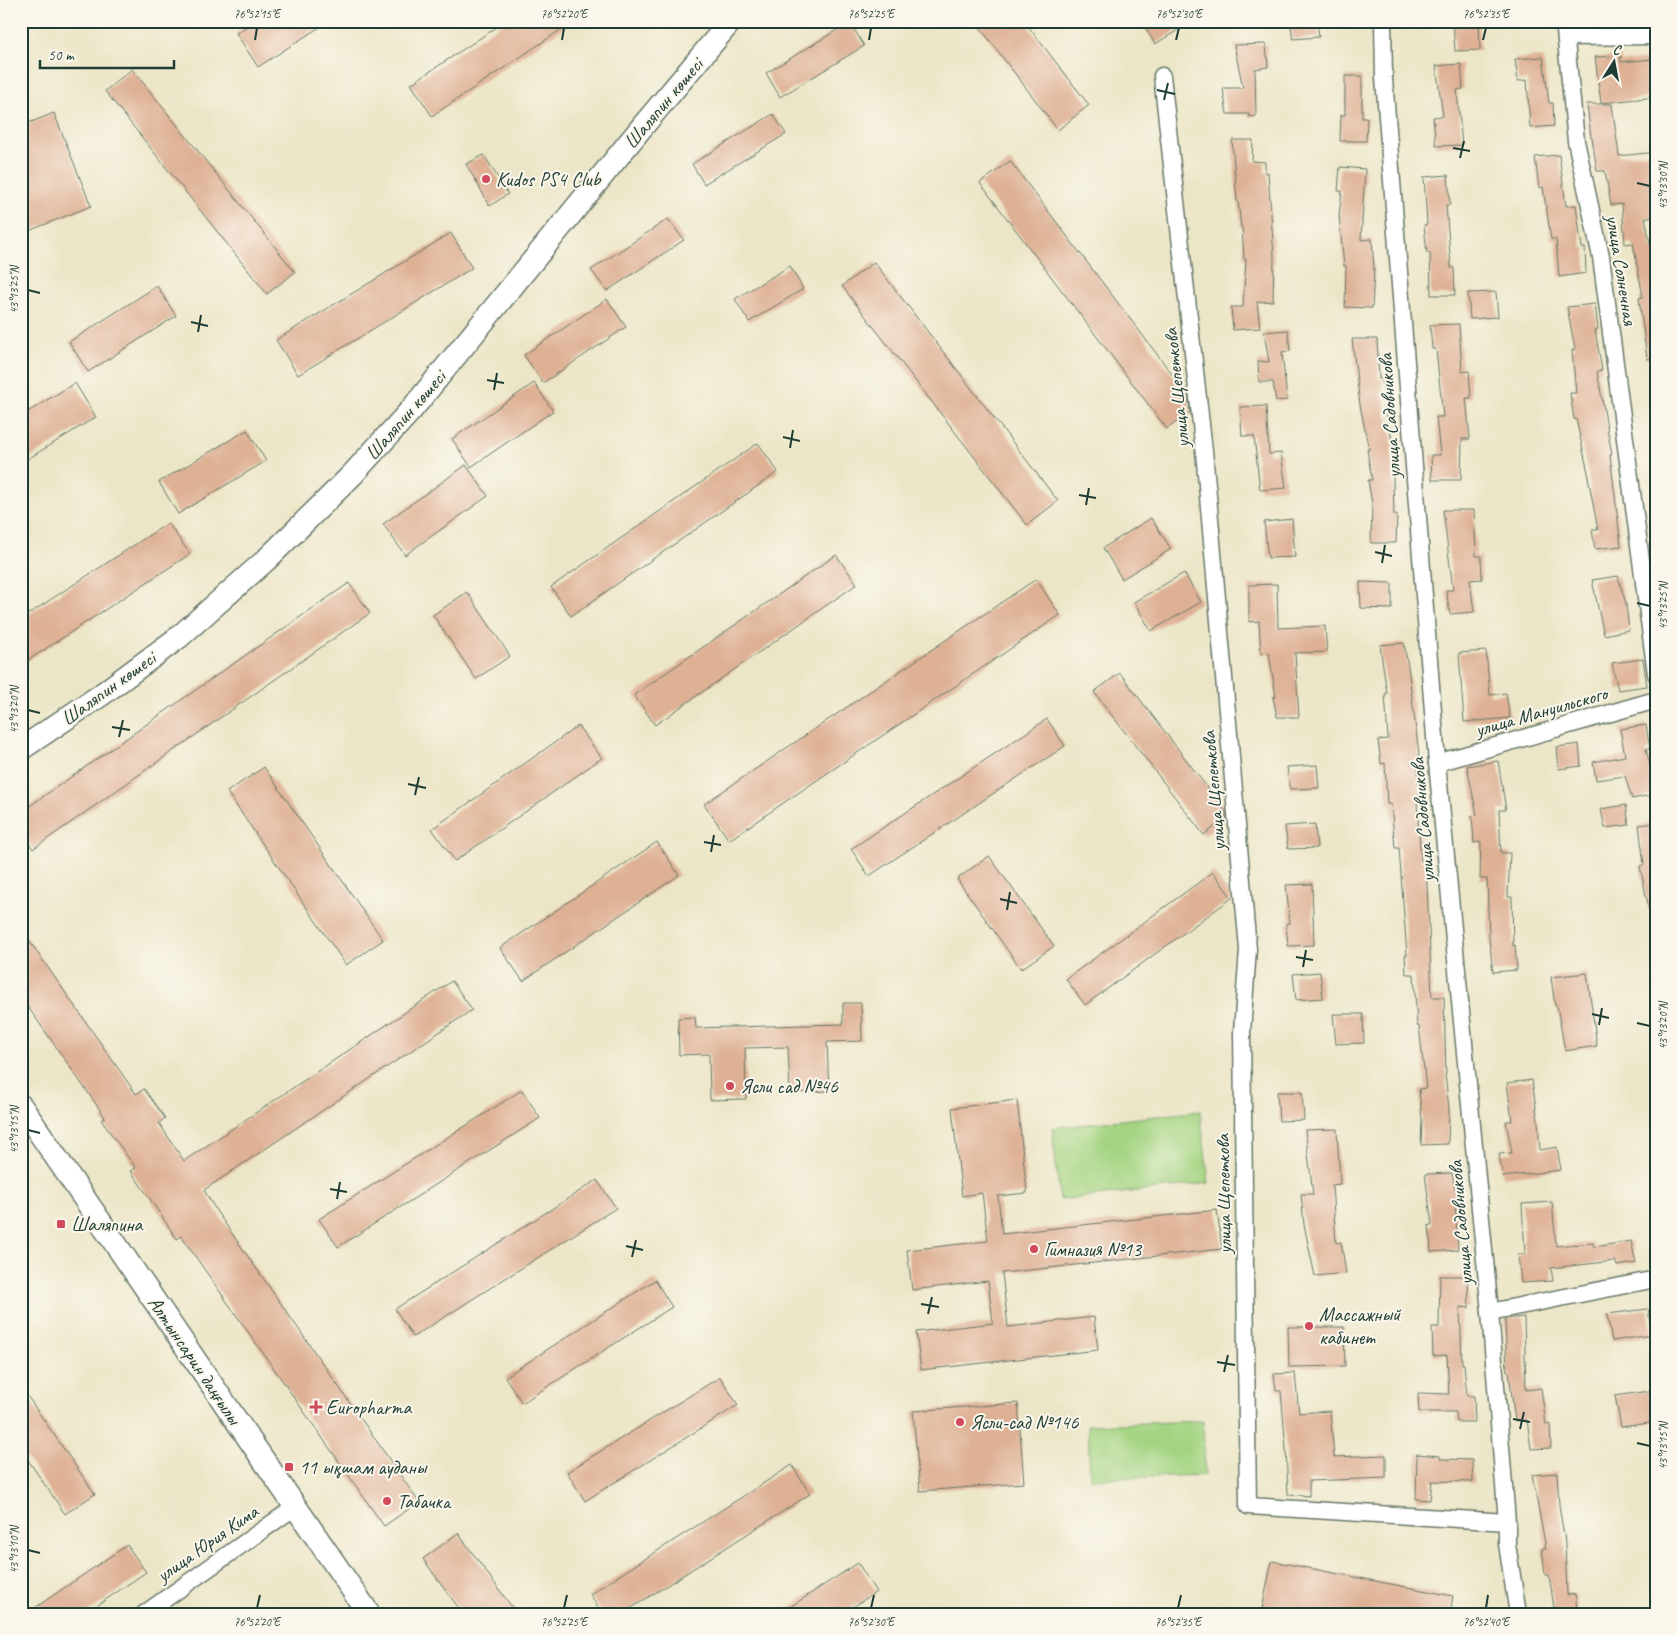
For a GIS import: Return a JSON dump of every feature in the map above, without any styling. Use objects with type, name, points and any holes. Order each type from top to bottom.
[{"type":"main road","name":"Шаляпин көшесі","points":[[21,748],[101,695],[179,637],[266,560],[358,468],[412,409],[731,21]]},
{"type":"main road","name":"Алтынсарин даңғылы","points":[[21,1106],[369,1614]]},
{"type":"street","name":"улица Садовникова","points":[[1382,21],[1384,78],[1437,762],[1490,1312],[1507,1522],[1507,1544],[1518,1614]]},
{"type":"street","points":[[1565,29],[1656,36]]},
{"type":"street","name":"улица Солнечная","points":[[1565,29],[1576,141],[1601,258],[1656,674]]},
{"type":"street","name":"улица Щепеткова","points":[[1162,76],[1204,452],[1248,948],[1242,1032],[1248,1506],[1507,1522]]},
{"type":"street","name":"улица Мануильского","points":[[1437,762],[1656,700]]},
{"type":"street","points":[[1490,1312],[1656,1279]]},
{"type":"street","name":"улица Юрия Кима","points":[[144,1614],[295,1507]]},
{"type":"green space","points":[[1200,1111],[1209,1183],[1060,1200],[1052,1128]]},
{"type":"green space","points":[[1203,1421],[1205,1475],[1090,1479],[1088,1425]]},
{"type":"building","points":[[255,21],[329,21],[258,67],[236,33]]},
{"type":"building","points":[[506,21],[574,21],[432,116],[411,84]]},
{"type":"building","points":[[975,21],[1024,21],[1089,105],[1058,130]]},
{"type":"building","points":[[1141,21],[1193,21],[1155,44]]},
{"type":"building","points":[[1290,21],[1317,21],[1319,37],[1293,39]]},
{"type":"building","points":[[1453,21],[1479,21],[1480,50],[1455,51]]},
{"type":"building","points":[[850,22],[864,46],[780,97],[766,73]]},
{"type":"building","points":[[1266,44],[1268,67],[1255,69],[1256,116],[1249,117],[1249,114],[1227,114],[1223,88],[1243,88],[1234,45]]},
{"type":"building","points":[[1621,56],[1621,62],[1654,59],[1656,97],[1601,103],[1595,57]]},
{"type":"building","points":[[1543,57],[1549,103],[1553,103],[1554,126],[1530,128],[1527,80],[1518,81],[1515,59]]},
{"type":"building","points":[[1461,64],[1463,89],[1457,90],[1462,145],[1436,146],[1433,117],[1443,116],[1436,66]]},
{"type":"building","points":[[132,69],[295,272],[267,294],[105,91]]},
{"type":"building","points":[[1345,76],[1362,76],[1362,118],[1367,118],[1366,141],[1340,141],[1341,115],[1345,115]]},
{"type":"building","points":[[1587,104],[1612,104],[1619,156],[1656,152],[1656,217],[1645,218],[1651,248],[1656,248],[1656,358],[1647,359],[1639,298],[1643,297],[1633,243],[1625,244],[1622,204],[1611,205],[1605,171],[1597,171]]},
{"type":"building","points":[[54,113],[91,206],[21,234],[21,126]]},
{"type":"building","points":[[773,114],[786,134],[704,184],[692,164]]},
{"type":"building","points":[[1232,140],[1253,140],[1252,161],[1265,162],[1265,173],[1268,172],[1274,257],[1273,301],[1257,302],[1260,328],[1233,330],[1231,307],[1243,307],[1246,259],[1244,259],[1242,227],[1237,201]]},
{"type":"building","name":"Kudos PS4 Club","points":[[484,155],[508,194],[490,206],[466,164]]},
{"type":"building","points":[[1559,155],[1566,206],[1576,205],[1582,248],[1585,248],[1586,273],[1559,277],[1556,239],[1551,239],[1543,187],[1539,188],[1535,157]]},
{"type":"building","points":[[1010,161],[1188,395],[1190,412],[1167,429],[980,183]]},
{"type":"building","points":[[1340,167],[1365,169],[1361,240],[1372,239],[1374,271],[1372,308],[1345,307],[1346,266],[1344,266],[1339,215],[1342,191],[1338,191]]},
{"type":"building","points":[[1448,175],[1450,205],[1446,205],[1451,268],[1454,268],[1455,295],[1431,295],[1430,253],[1427,253],[1424,225],[1427,224],[1424,177]]},
{"type":"building","points":[[668,219],[684,240],[607,291],[591,270]]},
{"type":"building","points":[[451,233],[472,268],[298,375],[276,340]]},
{"type":"building","points":[[874,262],[1058,501],[1027,525],[842,286]]},
{"type":"building","points":[[790,266],[803,289],[749,322],[735,299]]},
{"type":"building","points":[[157,286],[176,316],[88,372],[69,342]]},
{"type":"building","points":[[1496,292],[1498,317],[1470,319],[1468,293]]},
{"type":"building","points":[[607,299],[626,327],[543,383],[524,355]]},
{"type":"building","points":[[1595,304],[1598,329],[1595,330],[1602,370],[1597,371],[1612,455],[1610,455],[1621,546],[1595,549],[1592,530],[1598,530],[1589,477],[1576,419],[1574,419],[1570,393],[1576,393],[1572,350],[1575,349],[1567,307]]},
{"type":"building","points":[[1459,324],[1462,372],[1469,371],[1471,398],[1466,398],[1470,439],[1462,439],[1461,480],[1432,480],[1431,455],[1440,455],[1436,417],[1443,417],[1436,349],[1432,349],[1430,325]]},
{"type":"building","points":[[1288,330],[1290,351],[1282,352],[1287,400],[1276,401],[1273,382],[1259,382],[1258,361],[1269,362],[1264,332]]},
{"type":"building","points":[[1352,339],[1377,339],[1379,379],[1382,378],[1386,417],[1388,417],[1392,442],[1394,515],[1397,515],[1396,543],[1371,543],[1372,504],[1368,480],[1372,480]]},
{"type":"building","points":[[75,383],[96,417],[21,463],[21,416]]},
{"type":"building","points":[[534,383],[553,411],[471,467],[452,439]]},
{"type":"building","points":[[1266,406],[1269,454],[1281,453],[1286,488],[1260,490],[1254,436],[1242,436],[1240,407]]},
{"type":"building","points":[[247,430],[266,461],[178,514],[159,482]]},
{"type":"building","points":[[758,443],[778,472],[571,616],[551,587]]},
{"type":"building","points":[[466,465],[488,496],[405,555],[383,524]]},
{"type":"building","points":[[1443,510],[1474,510],[1476,556],[1481,556],[1482,579],[1470,580],[1474,612],[1450,614],[1446,590],[1453,590]]},
{"type":"building","points":[[1151,518],[1171,549],[1122,579],[1103,548]]},
{"type":"building","points":[[1292,519],[1295,557],[1268,558],[1264,522]]},
{"type":"building","points":[[168,523],[190,554],[21,665],[21,619]]},
{"type":"building","points":[[836,555],[857,584],[655,725],[634,695]]},
{"type":"building","points":[[1184,573],[1201,602],[1151,631],[1134,602]]},
{"type":"building","points":[[1618,576],[1626,604],[1629,630],[1604,635],[1592,580]]},
{"type":"building","points":[[1036,579],[1060,615],[729,840],[704,804]]},
{"type":"building","points":[[1360,582],[1392,583],[1392,609],[1361,608]]},
{"type":"building","points":[[349,583],[370,613],[33,849],[21,832],[21,812]]},
{"type":"building","points":[[1277,584],[1278,628],[1325,626],[1327,652],[1295,653],[1299,717],[1277,717],[1269,653],[1261,654],[1259,621],[1249,622],[1249,585]]},
{"type":"building","points":[[467,592],[510,656],[476,679],[433,615]]},
{"type":"building","points":[[1404,643],[1420,762],[1418,762],[1419,803],[1417,803],[1421,861],[1426,861],[1432,997],[1444,997],[1445,1074],[1449,1108],[1448,1144],[1421,1145],[1422,1120],[1419,1089],[1426,1088],[1419,1026],[1417,1026],[1414,974],[1406,974],[1405,955],[1407,955],[1399,848],[1395,848],[1391,804],[1387,804],[1385,763],[1381,764],[1378,740],[1388,739],[1385,694],[1387,694],[1380,645]]},
{"type":"building","points":[[1486,651],[1490,695],[1506,693],[1510,718],[1464,722],[1459,653]]},
{"type":"building","points":[[1643,659],[1647,686],[1618,690],[1612,663]]},
{"type":"building","points":[[1120,673],[1226,812],[1226,818],[1204,835],[1094,692]]},
{"type":"building","points":[[1047,719],[1065,746],[869,876],[851,849]]},
{"type":"building","points":[[1646,725],[1650,749],[1646,749],[1656,794],[1632,799],[1625,776],[1596,780],[1593,762],[1625,756],[1620,729]]},
{"type":"building","points":[[578,726],[602,758],[455,861],[432,829]]},
{"type":"building","points":[[1579,744],[1581,766],[1559,769],[1557,747]]},
{"type":"building","points":[[1498,761],[1506,810],[1499,810],[1501,853],[1510,853],[1508,897],[1512,897],[1513,946],[1515,945],[1517,970],[1493,972],[1489,938],[1487,879],[1480,879],[1481,842],[1474,843],[1472,816],[1477,815],[1467,766]]},
{"type":"building","points":[[1317,765],[1319,788],[1290,789],[1287,767]]},
{"type":"building","points":[[264,767],[383,940],[346,965],[227,792]]},
{"type":"building","points":[[1626,805],[1629,825],[1605,828],[1601,809]]},
{"type":"building","points":[[1656,823],[1656,910],[1649,910],[1640,866],[1644,865],[1639,825]]},
{"type":"building","points":[[1315,824],[1317,848],[1288,849],[1285,826]]},
{"type":"building","points":[[657,842],[679,875],[523,981],[500,948]]},
{"type":"building","points":[[989,856],[1054,946],[1021,969],[957,879]]},
{"type":"building","points":[[1213,872],[1232,898],[1085,1005],[1066,979]]},
{"type":"building","points":[[1312,884],[1314,945],[1288,946],[1286,924],[1290,923],[1286,885]]},
{"type":"building","points":[[21,929],[136,1094],[144,1089],[165,1118],[159,1123],[184,1161],[452,981],[472,1010],[204,1190],[217,1212],[419,1502],[384,1526],[181,1236],[177,1239],[131,1171],[136,1168],[101,1120],[105,1117],[21,997]]},
{"type":"building","points":[[1320,972],[1323,998],[1296,1000],[1293,974]]},
{"type":"building","points":[[1587,973],[1597,1046],[1565,1051],[1551,977]]},
{"type":"building","points":[[843,1003],[861,1003],[862,1041],[827,1042],[829,1091],[790,1093],[788,1047],[745,1048],[746,1099],[710,1100],[709,1054],[679,1055],[678,1018],[695,1017],[696,1028],[843,1024]]},
{"type":"building","points":[[1333,1014],[1363,1014],[1364,1043],[1336,1044]]},
{"type":"building","points":[[1532,1080],[1540,1150],[1557,1147],[1561,1170],[1503,1177],[1499,1154],[1512,1153],[1506,1121],[1512,1121],[1507,1083]]},
{"type":"building","points":[[522,1090],[540,1118],[338,1247],[319,1219]]},
{"type":"building","points":[[1277,1092],[1302,1092],[1304,1120],[1279,1121]]},
{"type":"building","points":[[1017,1100],[1027,1193],[998,1196],[1002,1234],[1217,1210],[1222,1249],[1002,1273],[1008,1327],[1094,1317],[1098,1350],[921,1370],[916,1332],[993,1323],[988,1281],[912,1290],[907,1250],[988,1241],[982,1193],[962,1196],[952,1108]]},
{"type":"building","points":[[1337,1129],[1340,1184],[1332,1185],[1336,1243],[1341,1242],[1346,1273],[1315,1276],[1304,1225],[1301,1194],[1313,1194],[1305,1130]]},
{"type":"building","points":[[1452,1173],[1457,1197],[1455,1198],[1458,1250],[1431,1252],[1429,1225],[1432,1225],[1425,1174]]},
{"type":"building","points":[[597,1180],[616,1208],[413,1337],[395,1309]]},
{"type":"building","points":[[1552,1202],[1556,1246],[1593,1243],[1594,1247],[1631,1241],[1636,1263],[1617,1266],[1615,1261],[1551,1268],[1553,1281],[1521,1283],[1518,1254],[1525,1254],[1522,1204]]},
{"type":"building","points":[[1440,1276],[1468,1276],[1469,1308],[1460,1307],[1462,1364],[1464,1364],[1467,1396],[1474,1396],[1475,1422],[1457,1422],[1456,1412],[1419,1412],[1418,1393],[1449,1394],[1447,1355],[1433,1356],[1432,1327],[1439,1327]]},
{"type":"building","points":[[655,1280],[672,1307],[522,1403],[505,1377]]},
{"type":"building","points":[[1648,1309],[1652,1335],[1612,1341],[1607,1314]]},
{"type":"building","points":[[1524,1317],[1526,1390],[1541,1388],[1546,1425],[1550,1424],[1551,1448],[1531,1449],[1527,1420],[1515,1421],[1509,1372],[1507,1372],[1505,1319]]},
{"type":"building","points":[[1288,1327],[1344,1327],[1345,1366],[1289,1367]]},
{"type":"building","points":[[1295,1373],[1299,1413],[1330,1411],[1334,1457],[1386,1455],[1386,1478],[1309,1481],[1309,1496],[1288,1494],[1281,1391],[1276,1391],[1274,1374]]},
{"type":"building","points":[[720,1377],[738,1405],[585,1501],[567,1472]]},
{"type":"building","points":[[21,1387],[95,1494],[65,1514],[21,1450]]},
{"type":"building","points":[[1656,1390],[1656,1422],[1621,1427],[1615,1396]]},
{"type":"building","points":[[1018,1403],[1024,1483],[920,1491],[913,1411]]},
{"type":"building","points":[[1417,1454],[1440,1456],[1440,1459],[1472,1460],[1473,1482],[1432,1481],[1430,1500],[1416,1499]]},
{"type":"building","points":[[792,1465],[810,1494],[622,1614],[602,1614],[590,1594]]},
{"type":"building","points":[[1557,1473],[1559,1505],[1565,1542],[1567,1595],[1575,1594],[1578,1614],[1555,1614],[1549,1575],[1545,1575],[1542,1548],[1546,1548],[1532,1475]]},
{"type":"building","points":[[458,1533],[517,1614],[463,1614],[423,1559]]},
{"type":"building","points":[[127,1545],[146,1572],[85,1614],[26,1614]]},
{"type":"building","points":[[1272,1561],[1453,1596],[1450,1614],[1287,1614],[1262,1609]]},
{"type":"building","points":[[858,1563],[876,1592],[842,1614],[779,1614]]},
{"type":"place","name":"Kudos PS4 Club","points":[[486,179]]},
{"type":"place","name":"Ясли сад №46","points":[[730,1086]]},
{"type":"place","name":"Шаляпина","points":[[61,1224]]},
{"type":"place","name":"Гимназия №13","points":[[1034,1249]]},
{"type":"place","name":"Массажный кабинет","points":[[1309,1326]]},
{"type":"place","name":"Europharma","points":[[316,1407]]},
{"type":"place","name":"Ясли-сад №146","points":[[960,1422]]},
{"type":"place","name":"11 ықшам ауданы","points":[[289,1467]]},
{"type":"place","name":"Табачка","points":[[387,1501]]}]
